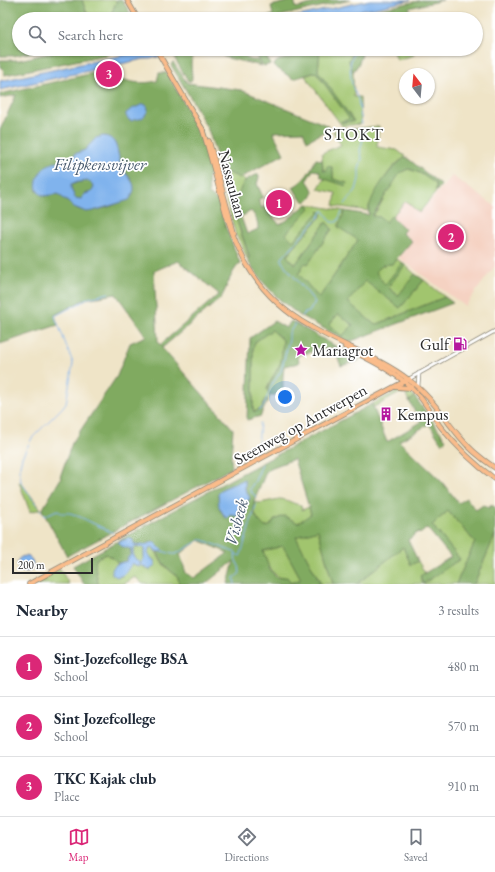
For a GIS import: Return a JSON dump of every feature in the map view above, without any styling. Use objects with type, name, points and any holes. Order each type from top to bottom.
[{"type":"main road","points":[[126,0],[134,12]]},
{"type":"main road","name":"Nassaulaan","points":[[160,56],[202,128],[232,235],[249,271],[266,292],[279,305],[299,320],[339,342],[375,358],[409,379],[432,401],[464,442],[481,458],[495,468]]},
{"type":"main road","name":"Nassaulaan","points":[[339,342],[404,382],[413,389],[427,405]]},
{"type":"main road","points":[[391,373],[395,379],[393,387],[406,387],[413,389]]},
{"type":"main road","name":"Steenweg op Antwerpen","points":[[29,584],[409,379]]},
{"type":"main road","points":[[427,405],[430,403],[442,414]]},
{"type":"main road","points":[[427,405],[454,442],[478,466],[495,479]]},
{"type":"street","name":"Steenweg op Antwerpen","points":[[409,379],[495,331]]},
{"type":"street","points":[[418,386],[419,373]]},
{"type":"shaded area","points":[[452,176],[495,206],[495,266],[465,306],[399,258],[412,241],[403,232],[406,229],[391,216],[406,201],[420,213]]},
{"type":"green space","points":[[0,0],[82,0],[87,12],[12,12],[12,56],[0,56]]},
{"type":"green space","points":[[82,0],[117,0],[112,12],[86,11]]},
{"type":"green space","points":[[117,0],[122,0],[130,12],[112,12]]},
{"type":"green space","points":[[294,0],[296,8],[319,2],[319,0],[350,0],[298,12],[272,12],[271,6]]},
{"type":"green space","points":[[422,0],[443,0],[409,8],[411,12],[368,12]]},
{"type":"green space","points":[[37,56],[100,56],[5,75],[3,69],[0,67],[0,60],[19,60]]},
{"type":"green space","points":[[176,56],[194,56],[191,61],[191,81],[188,81],[175,59]]},
{"type":"green space","points":[[223,56],[246,56],[251,60],[257,60],[262,66]]},
{"type":"green space","points":[[257,56],[267,56],[271,64],[264,66]]},
{"type":"green space","points":[[319,56],[351,56],[349,62],[353,72],[354,97],[360,97],[361,124],[342,126],[305,76],[316,72],[349,118],[347,120],[353,121],[318,71]]},
{"type":"green space","points":[[319,56],[318,71],[354,121],[342,123],[341,121],[349,118],[316,72],[293,79],[274,66],[279,60],[292,57]]},
{"type":"green space","points":[[351,56],[361,56],[353,72],[349,61]]},
{"type":"green space","points":[[396,56],[411,56],[397,60]]},
{"type":"green space","points":[[173,62],[187,83],[241,90],[324,124],[328,126],[329,129],[307,141],[303,131],[273,132],[284,154],[240,178],[223,171],[221,170],[209,132],[171,65]]},
{"type":"green space","points":[[94,73],[97,89],[111,88],[111,74],[115,74],[124,80],[146,83],[157,81],[159,73],[167,73],[198,128],[206,149],[212,173],[208,175],[209,194],[218,201],[225,225],[240,263],[231,275],[221,298],[162,348],[233,429],[231,457],[232,468],[67,556],[42,510],[61,478],[60,477],[72,443],[117,376],[130,343],[146,336],[116,294],[85,299],[55,315],[58,325],[0,344],[0,130],[16,95],[0,98],[0,94]],"holes":[[[106,136],[115,143],[122,167],[132,181],[132,196],[106,208],[91,211],[75,208],[58,194],[44,196],[37,191],[38,180],[46,168],[54,164],[73,159],[75,154],[85,150],[96,138]],[[178,261],[219,294],[160,345],[158,341],[154,271]]]},
{"type":"green space","points":[[379,126],[377,147],[397,150],[406,157],[389,172],[380,185],[368,211],[334,206],[336,193],[318,189],[324,179],[347,183],[333,179],[333,172],[323,170],[322,153],[341,145],[333,131]]},
{"type":"green space","points":[[406,157],[441,185],[436,192],[436,184],[420,173],[408,169],[400,173],[372,216],[380,217],[386,222],[391,216],[405,229],[402,233],[412,241],[392,264],[382,265],[376,272],[385,285],[402,263],[405,265],[388,287],[398,296],[415,274],[424,280],[400,308],[365,281],[348,302],[375,325],[445,297],[453,303],[349,342],[299,315],[279,299],[263,282],[249,263],[249,255],[236,218],[239,192],[247,179],[258,174],[259,177],[257,184],[263,197],[258,200],[262,208],[267,205],[272,216],[279,224],[286,221],[307,204],[310,208],[286,234],[293,241],[320,211],[323,214],[287,256],[295,265],[326,222],[332,229],[308,264],[305,263],[301,267],[301,271],[298,273],[319,298],[358,240],[338,227],[345,211],[369,215],[371,201],[381,183]],"holes":[[[251,211],[258,224],[258,229],[247,234],[241,217]],[[338,314],[353,325],[342,336],[329,325]]]},
{"type":"green space","points":[[316,159],[322,160],[323,170],[326,171],[327,166],[332,167],[333,179],[347,183],[346,186],[325,179],[321,177],[319,171],[313,170],[307,180],[313,194],[312,197],[305,202],[299,197],[293,187],[310,171]]},
{"type":"green space","points":[[408,169],[420,173],[436,184],[436,192],[419,213],[406,201],[386,223],[372,216],[378,209],[391,184],[399,173]]},
{"type":"green space","points":[[221,170],[246,180],[239,200],[237,217],[238,226],[247,252],[249,263],[236,236],[219,171]]},
{"type":"green space","points":[[89,181],[94,186],[92,192],[87,193],[81,199],[75,198],[71,185],[78,182]]},
{"type":"green space","points":[[307,204],[345,211],[339,224],[358,240],[319,298],[298,274],[305,262],[308,264],[332,229],[326,222],[295,265],[287,256],[323,214],[320,211],[293,241],[286,234],[309,208]]},
{"type":"green space","points":[[397,259],[402,263],[385,285],[375,272],[382,265],[392,264]]},
{"type":"green space","points":[[405,265],[415,274],[399,296],[388,287]]},
{"type":"green space","points":[[365,280],[400,308],[424,280],[445,297],[375,325],[348,302]]},
{"type":"green space","points":[[338,314],[354,325],[342,337],[329,325]]},
{"type":"green space","points":[[274,321],[286,328],[291,321],[360,360],[341,366],[334,347],[298,355],[299,363],[284,366],[283,393],[270,396],[267,389],[281,362],[283,340],[272,330],[255,342],[253,348],[254,412],[261,409],[266,398],[268,401],[261,416],[247,420],[250,338]]},
{"type":"green space","points":[[272,329],[283,340],[281,362],[267,389],[270,396],[268,401],[266,399],[261,409],[254,412],[253,348],[255,342]]},
{"type":"green space","points":[[402,389],[409,391],[415,397],[409,401],[405,393],[400,393],[374,407],[372,404]]},
{"type":"green space","points":[[415,397],[446,440],[442,444],[429,424],[399,441],[441,481],[459,503],[466,498],[476,510],[483,505],[489,508],[491,505],[495,507],[495,535],[474,584],[456,584],[475,542],[448,511],[432,525],[460,559],[423,584],[420,576],[451,557],[427,528],[420,534],[418,532],[408,540],[418,561],[411,565],[403,547],[357,584],[333,584],[318,530],[296,537],[321,584],[228,584],[234,561],[205,584],[179,584],[178,577],[168,569],[161,560],[157,551],[160,552],[162,550],[154,542],[144,545],[134,544],[129,538],[119,541],[121,546],[129,547],[131,551],[131,555],[127,561],[118,563],[106,554],[96,559],[95,569],[98,584],[84,584],[73,566],[181,506],[372,404],[387,442],[421,422],[409,401]],"holes":[[[294,459],[311,514],[298,523],[284,516],[274,520],[270,526],[265,527],[254,513],[254,500],[266,472],[270,468]],[[237,482],[245,484],[245,489],[250,499],[237,516],[230,515],[226,518],[220,510],[218,495],[222,489]],[[199,540],[228,553],[194,578],[186,573],[180,554]],[[283,546],[301,579],[291,583],[287,577],[277,578],[270,570],[263,551]]]},
{"type":"green space","points":[[19,482],[22,484],[41,509],[30,512]]},
{"type":"green space","points":[[279,499],[301,505],[302,510],[309,507],[311,515],[298,523],[284,516],[274,520],[270,526],[265,527],[256,516],[254,502],[260,503]]},
{"type":"green space","points":[[448,511],[475,542],[456,584],[357,584],[403,547],[411,565],[418,561],[425,573],[420,576],[460,560],[432,525]]},
{"type":"green space","points":[[318,530],[333,584],[321,584],[296,537]]},
{"type":"green space","points":[[495,535],[495,584],[474,584]]},
{"type":"green space","points":[[135,546],[144,548],[142,566],[150,570],[155,562],[148,554],[149,549],[152,546],[162,563],[178,577],[179,584],[143,584],[135,577],[124,584],[98,584],[95,569],[96,559],[106,554],[112,557],[118,563],[116,564],[121,577],[132,563],[138,567],[138,560],[133,556],[133,549]]},
{"type":"green space","points":[[283,546],[301,579],[291,583],[272,572],[263,551]]},
{"type":"green space","points":[[60,569],[69,584],[32,584]]},
{"type":"water","points":[[370,0],[411,0],[356,12],[316,12]]},
{"type":"water","points":[[119,56],[162,56],[0,90],[0,81]]},
{"type":"water","points":[[144,104],[147,106],[148,110],[144,116],[132,121],[129,120],[126,113]]},
{"type":"water","name":"Filipkensvijver","points":[[103,136],[108,137],[115,143],[121,166],[134,185],[133,194],[129,200],[86,212],[74,207],[58,194],[44,196],[37,190],[37,181],[44,168],[51,164],[73,159],[75,154],[85,150],[96,138]],"holes":[[[89,181],[94,186],[92,192],[85,194],[81,199],[75,198],[71,189],[71,185],[78,182]]]},
{"type":"water","points":[[243,480],[245,481],[245,489],[250,498],[245,504],[240,515],[230,515],[227,518],[219,507],[218,493],[222,489]]},
{"type":"water","points":[[129,538],[133,540],[134,544],[144,545],[154,542],[162,550],[162,552],[155,551],[152,546],[149,549],[148,554],[155,562],[155,565],[150,570],[141,565],[144,558],[144,548],[135,546],[133,549],[133,556],[140,562],[140,567],[132,563],[124,574],[117,577],[112,574],[114,566],[127,561],[128,557],[131,555],[131,549],[121,546],[118,542]]},
{"type":"water","points":[[25,556],[31,558],[33,564],[31,570],[25,572],[19,570],[17,564],[19,558]]},
{"type":"waterway","name":"Visbeek","points":[[353,56],[350,64],[351,79],[358,99],[362,124]]},
{"type":"waterway","name":"Visbeek","points":[[345,204],[356,190],[359,179],[359,169],[362,158],[360,151],[364,134],[363,128]]},
{"type":"waterway","name":"Visbeek","points":[[302,316],[309,312],[315,302],[282,262],[282,258],[320,216],[322,211],[324,211],[332,222],[337,222],[342,212]]},
{"type":"waterway","points":[[41,511],[21,482],[19,470],[22,457],[32,438],[66,403],[73,363],[55,316],[84,301],[85,299],[109,293]]},
{"type":"waterway","name":"Visbeek","points":[[258,412],[263,407],[273,383],[281,371],[289,340],[289,333],[295,324]]},
{"type":"waterway","name":"Visbeek","points":[[257,455],[260,423]]},
{"type":"waterway","name":"Visbeek","points":[[235,584],[234,578],[240,573],[235,555],[240,556],[241,554],[256,505],[257,497],[250,491],[250,488],[255,481],[262,464]]},
{"type":"waterway","points":[[44,514],[44,516],[57,510],[61,513],[70,513],[113,533]]},
{"type":"waterway","points":[[162,551],[176,554],[200,540],[203,540],[236,553]]},
{"type":"place","name":"TKC Kajak club","points":[[109,74]]},
{"type":"place","name":"Sint-Jozefcollege BSA","points":[[279,203]]},
{"type":"place","name":"Sint Jozefcollege","points":[[451,237]]},
{"type":"place","name":"Gulf","points":[[460,344]]},
{"type":"place","name":"Mariagrot","points":[[301,350]]},
{"type":"place","name":"Kempus","points":[[386,414]]},
{"type":"district","name":"STOKT","points":[[354,134]]}]
